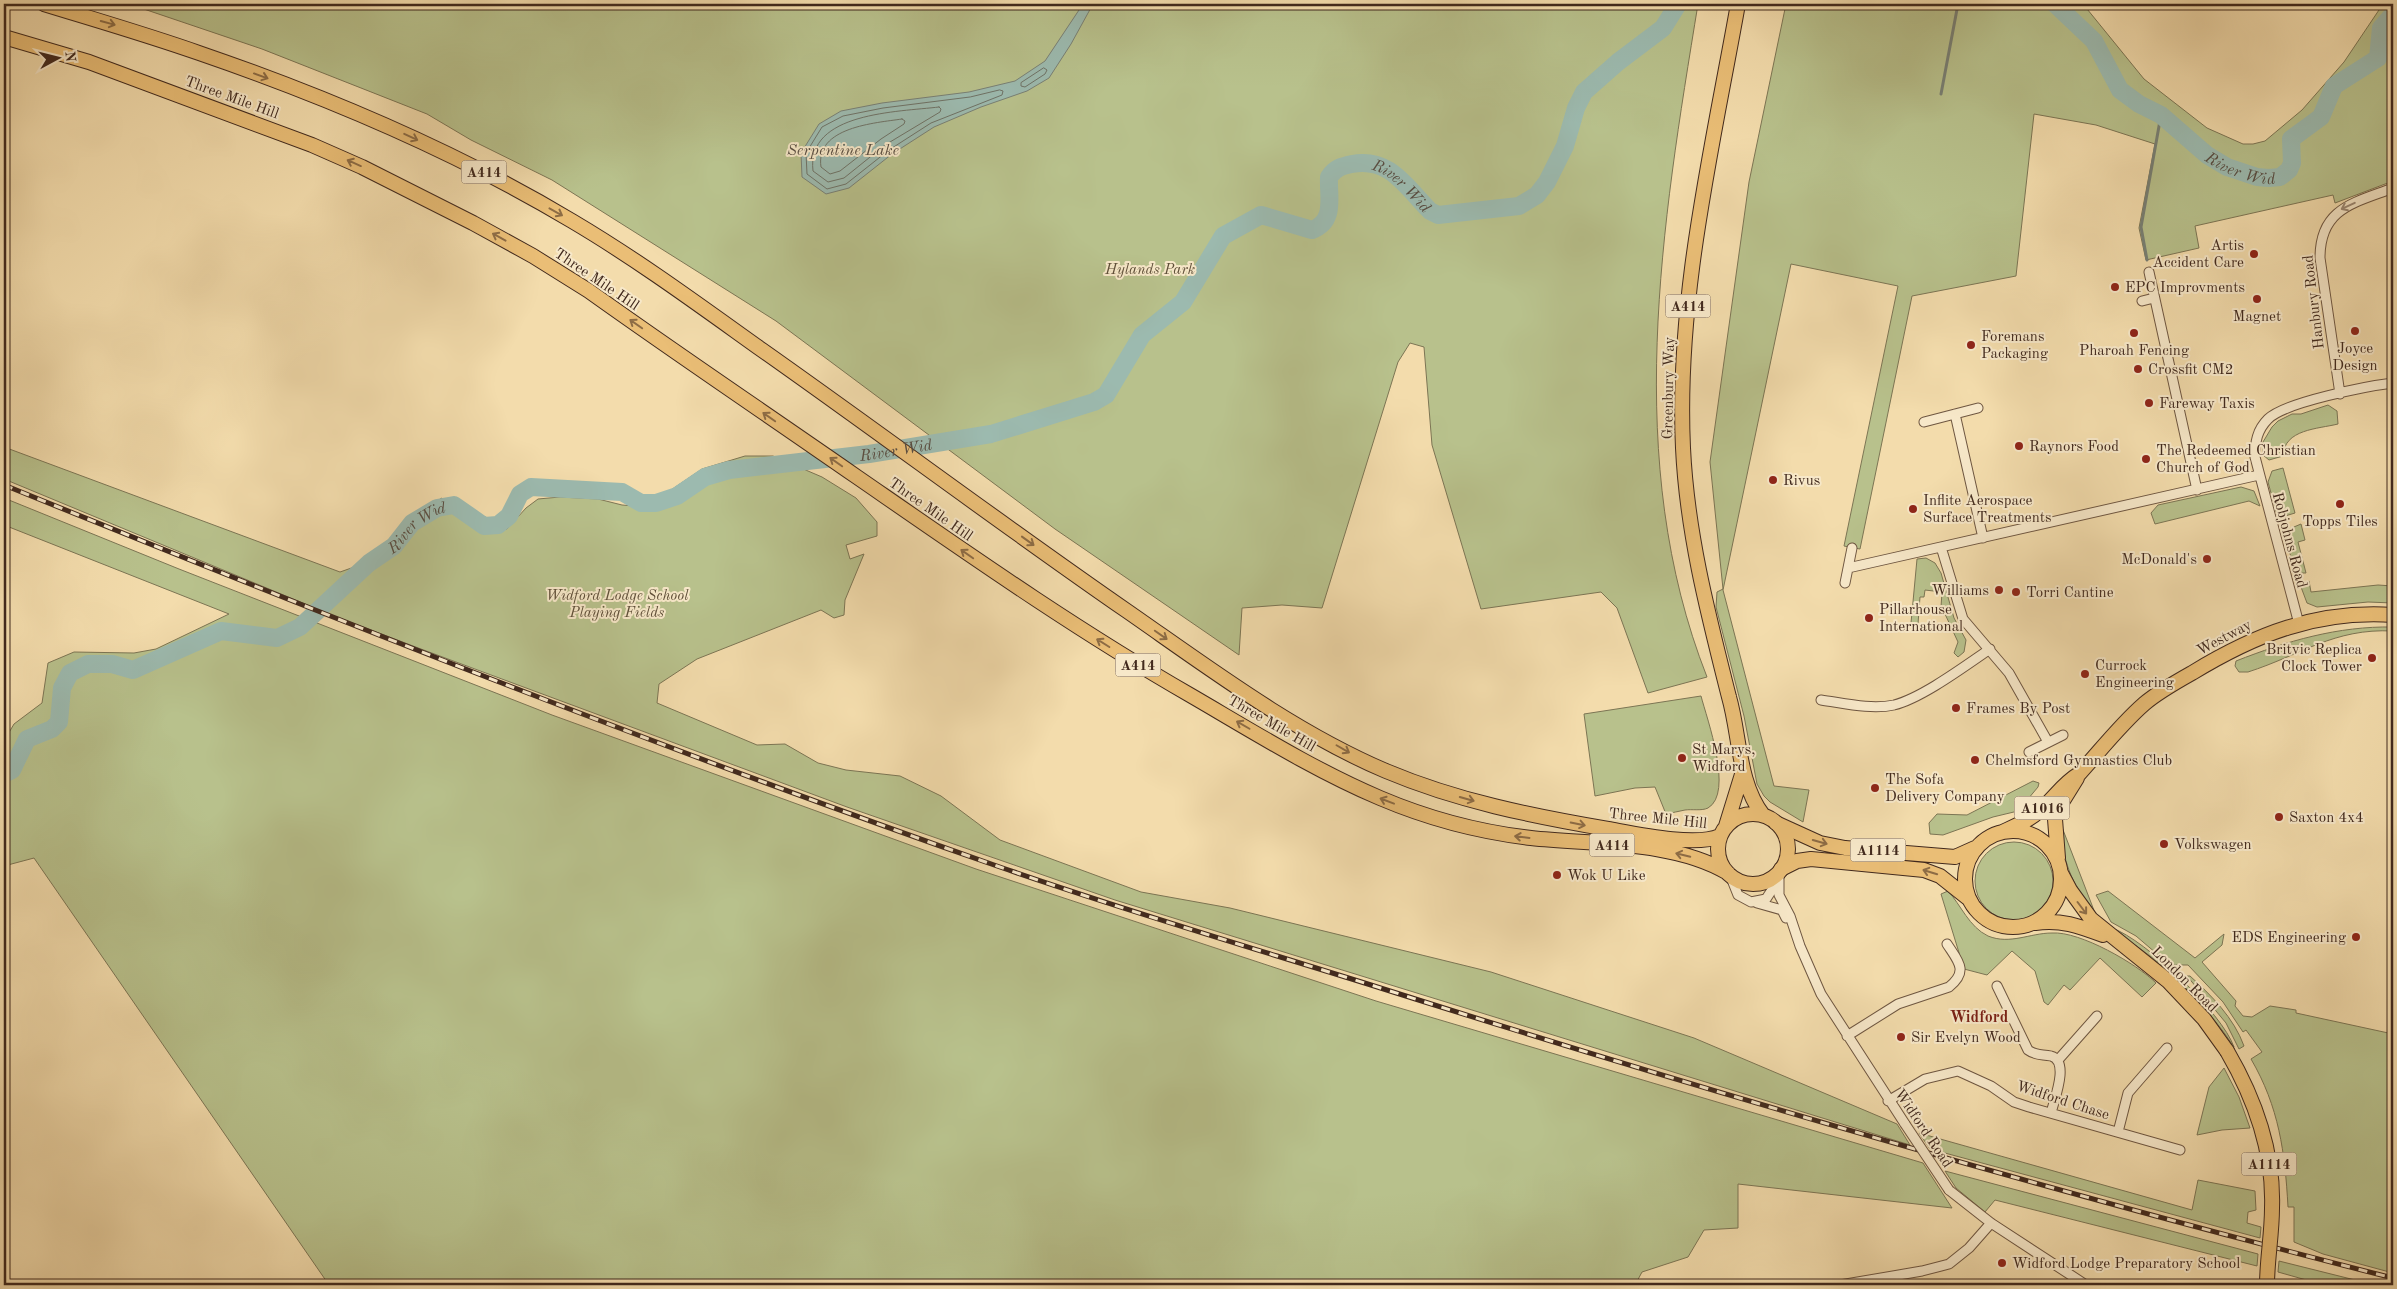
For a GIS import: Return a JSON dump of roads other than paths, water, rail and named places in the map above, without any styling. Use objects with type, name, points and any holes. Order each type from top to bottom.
[{"type":"main road","name":"Three Mile Hill","points":[[44,4],[140,33],[280,83],[406,135],[480,170],[569,219],[634,259],[1109,599],[1229,681],[1298,724],[1387,771],[1437,791],[1481,804],[1581,824],[1706,841],[1723,831]]},
{"type":"main road","name":"Greenbury Way","points":[[1738,4],[1692,272],[1685,329],[1682,404],[1685,478],[1693,541],[1707,611],[1737,727],[1743,771],[1753,800],[1763,815]]},
{"type":"main road","name":"Three Mile Hill","points":[[4,37],[89,62],[312,145],[362,167],[465,219],[577,283],[1026,594],[1104,644],[1296,756],[1381,799],[1433,817],[1485,830],[1532,838],[1666,851],[1706,862],[1729,874]]},
{"type":"main road","name":"Westway","points":[[2000,833],[2028,820],[2067,781],[2078,774],[2144,704],[2228,652],[2263,634],[2299,624],[2344,616],[2393,615]]},
{"type":"main road","name":"Greenbury Way","points":[[1723,831],[1743,771]]},
{"type":"main road","name":"Westway","points":[[2059,867],[2055,820],[2078,774]]},
{"type":"main road","name":"A414","points":[[1763,815],[1743,815],[1723,831],[1718,845],[1720,859],[1729,874],[1744,882],[1756,883],[1768,880],[1779,874]]},
{"type":"main road","points":[[1763,815],[1776,822],[1783,832],[1787,843],[1786,858],[1779,874]]},
{"type":"main road","name":"A1114","points":[[1776,822],[1820,843],[1845,848],[1955,857],[1970,852],[1981,843],[2000,833],[2018,831],[2035,836],[2050,849],[2059,867]]},
{"type":"main road","points":[[1970,900],[1966,886],[1966,870],[1972,855],[1981,843]]},
{"type":"main road","name":"A1114","points":[[1779,874],[1797,861],[1811,859],[1924,870],[1940,876],[1970,900],[1981,915],[1998,925],[2015,927],[2033,923]]},
{"type":"main road","points":[[2033,923],[2044,916],[2055,902],[2060,888],[2059,867]]},
{"type":"main road","name":"London Road","points":[[2059,867],[2080,905],[2113,939]]},
{"type":"main road","name":"London Road","points":[[2033,923],[2046,921],[2071,923],[2113,939],[2138,955],[2168,981],[2204,1018],[2228,1051],[2253,1102],[2269,1164],[2273,1205],[2267,1285]]},
{"type":"street","name":"Hanbury Road","points":[[2340,394],[2320,258],[2323,232],[2331,218],[2341,209],[2393,188]]},
{"type":"street","points":[[2149,272],[2197,490]]},
{"type":"street","points":[[2142,301],[2154,298]]},
{"type":"street","name":"Robjohns Road","points":[[2299,624],[2254,457],[2258,431],[2269,418],[2280,410],[2340,394],[2393,383]]},
{"type":"street","points":[[1924,422],[1978,408]]},
{"type":"street","points":[[1955,414],[1983,538]]},
{"type":"street","points":[[1848,568],[2259,475]]},
{"type":"street","points":[[1941,547],[1963,619],[2010,673],[2048,742]]},
{"type":"street","points":[[1845,583],[1852,548]]},
{"type":"street","points":[[1821,700],[1862,705],[1893,705],[1910,699],[1990,649]]},
{"type":"street","points":[[2030,752],[2063,734]]},
{"type":"street","name":"Widford Road","points":[[1729,874],[1738,895],[1747,901],[1782,910],[1796,935]]},
{"type":"street","points":[[1757,903],[1770,894],[1779,874]]},
{"type":"street","name":"Widford Road","points":[[1779,874],[1779,895],[1790,916],[1821,994],[1888,1101],[1949,1190],[1990,1223],[2086,1285]]},
{"type":"street","points":[[1847,1036],[1898,1004],[1949,987],[1955,983],[1958,978],[1960,965],[1947,944]]},
{"type":"street","points":[[1997,986],[2028,1050],[2033,1054],[2052,1056],[2058,1060]]},
{"type":"street","points":[[2051,1113],[2059,1081],[2058,1060],[2097,1016]]},
{"type":"street","points":[[2118,1132],[2128,1093],[2167,1048]]},
{"type":"street","name":"Widford Chase","points":[[1888,1101],[1925,1079],[1958,1071],[1991,1086],[2014,1102],[2180,1150]]},
{"type":"street","points":[[1840,1285],[1922,1271],[1949,1264],[1970,1248],[1990,1223]]},
{"type":"water","name":"Serpentine Lake","points":[[1083,4],[1093,4],[1071,44],[1049,78],[1027,91],[981,107],[934,127],[892,154],[849,188],[826,194],[802,177],[801,153],[819,124],[841,111],[882,103],[969,92],[1015,81],[1045,61]]},
{"type":"waterway","name":"River Wid","points":[[4,774],[12,770],[27,739],[52,729],[59,722],[62,688],[70,673],[88,664],[112,664],[133,670],[221,631],[277,638],[300,627],[369,563],[394,546],[412,523],[437,508],[454,505],[484,526],[498,525],[509,516],[520,494],[531,487],[622,492],[641,503],[656,503],[677,496],[705,477],[729,470],[869,454],[991,434],[1094,402],[1106,395],[1142,335],[1183,302],[1223,236],[1261,215],[1312,230],[1320,226],[1328,215],[1330,200],[1329,177],[1339,168],[1365,163],[1387,169],[1405,184],[1430,211],[1438,215],[1519,206],[1537,195],[1547,182],[1565,146],[1576,108],[1584,92],[1618,62],[1663,28],[1678,4]]},
{"type":"waterway","points":[[1941,94],[1958,4]]},
{"type":"waterway","name":"River Wid","points":[[2055,4],[2094,41],[2120,90],[2139,104],[2161,115],[2207,155],[2227,167],[2257,177],[2269,178],[2280,177],[2289,170],[2292,163],[2291,139],[2321,117],[2334,86],[2378,58],[2381,28],[2393,14]]},
{"type":"waterway","points":[[2147,260],[2141,227],[2161,115]]},
{"type":"railway","points":[[4,485],[498,682],[747,776],[1043,882],[1498,1025],[1752,1102],[2136,1211],[2393,1278]]},
{"type":"place","name":"Artis Accident Care","points":[[2254,254]]},
{"type":"place","name":"EPC Improvments","points":[[2115,287]]},
{"type":"place","name":"Magnet","points":[[2257,299]]},
{"type":"place","name":"Joyce Design","points":[[2355,331]]},
{"type":"place","name":"Pharoah Fencing","points":[[2134,333]]},
{"type":"place","name":"Foremans Packaging","points":[[1971,345]]},
{"type":"place","name":"Crossfit CM2","points":[[2138,369]]},
{"type":"place","name":"Fareway Taxis","points":[[2149,403]]},
{"type":"place","name":"Raynors Food","points":[[2019,446]]},
{"type":"place","name":"The Redeemed Christian Church of God","points":[[2146,459]]},
{"type":"place","name":"Rivus","points":[[1773,480]]},
{"type":"place","name":"Topps Tiles","points":[[2340,504]]},
{"type":"place","name":"Inflite Aerospace Surface Treatments","points":[[1913,509]]},
{"type":"place","name":"McDonald's","points":[[2207,559]]},
{"type":"place","name":"Williams","points":[[1999,590]]},
{"type":"place","name":"Torri Cantine","points":[[2016,592]]},
{"type":"place","name":"Pillarhouse International","points":[[1869,618]]},
{"type":"place","name":"Britvic Replica Clock Tower","points":[[2372,658]]},
{"type":"place","name":"Currock Engineering","points":[[2085,674]]},
{"type":"place","name":"Frames By Post","points":[[1956,708]]},
{"type":"place","name":"St Marys, Widford","points":[[1682,758]]},
{"type":"place","name":"Chelmsford Gymnastics Club","points":[[1975,760]]},
{"type":"place","name":"The Sofa Delivery Company","points":[[1875,788]]},
{"type":"place","name":"Saxton 4x4","points":[[2279,817]]},
{"type":"place","name":"Volkswagen","points":[[2164,844]]},
{"type":"place","name":"Wok U Like","points":[[1557,875]]},
{"type":"place","name":"EDS Engineering","points":[[2356,937]]},
{"type":"place","name":"Sir Evelyn Wood","points":[[1901,1037]]},
{"type":"place","name":"Widford Lodge Preparatory School","points":[[2002,1263]]},
{"type":"district","name":"Widford","points":[[1979,1016]]},
{"type":"park label","name":"Hylands Park","points":[[1150,269]]},
{"type":"park label","name":"Widford Lodge School Playing Fields","points":[[617,604]]}]
